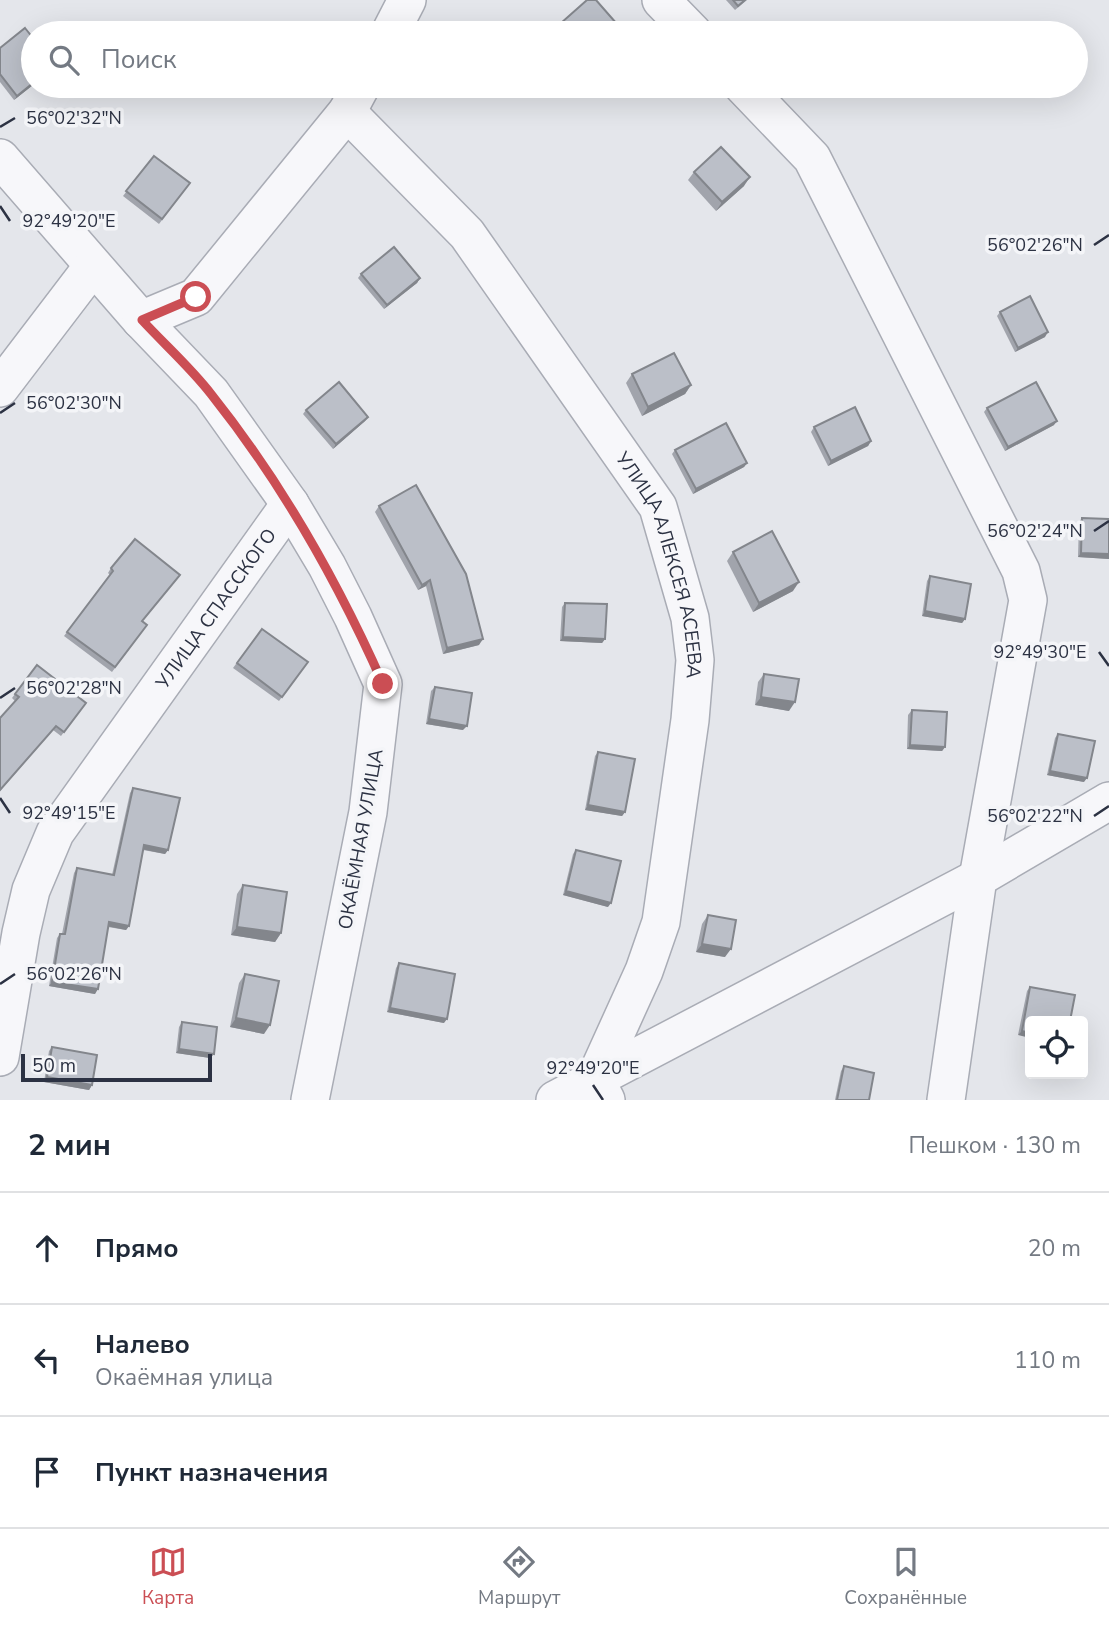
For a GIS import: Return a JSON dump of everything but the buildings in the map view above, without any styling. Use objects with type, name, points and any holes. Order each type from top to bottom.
[{"type":"street","points":[[396,21],[407,0]]},
{"type":"street","points":[[661,0],[681,21]]},
{"type":"street","points":[[754,98],[812,159],[1021,571],[1028,600],[978,878],[946,1100]]},
{"type":"street","points":[[142,320],[196,297],[354,99]]},
{"type":"street","name":"УЛИЦА АЛЕКСЕЯ АСЕЕВА","points":[[354,99],[467,234],[658,507],[690,618],[695,660],[690,720],[662,922],[601,1089]]},
{"type":"street","name":"ОКАЁМНАЯ УЛИЦА","points":[[0,158],[93,266],[211,393],[290,504],[353,617],[383,684],[368,813],[310,1100]]},
{"type":"street","points":[[0,388],[93,266]]},
{"type":"street","name":"УЛИЦА СПАССКОГО","points":[[0,1057],[31,890],[55,834],[290,504]]},
{"type":"street","points":[[555,1100],[601,1089],[978,878],[1109,801]]},
{"type":"route","points":[[196,297],[142,320],[211,393],[290,504],[327,566],[383,684]]}]
